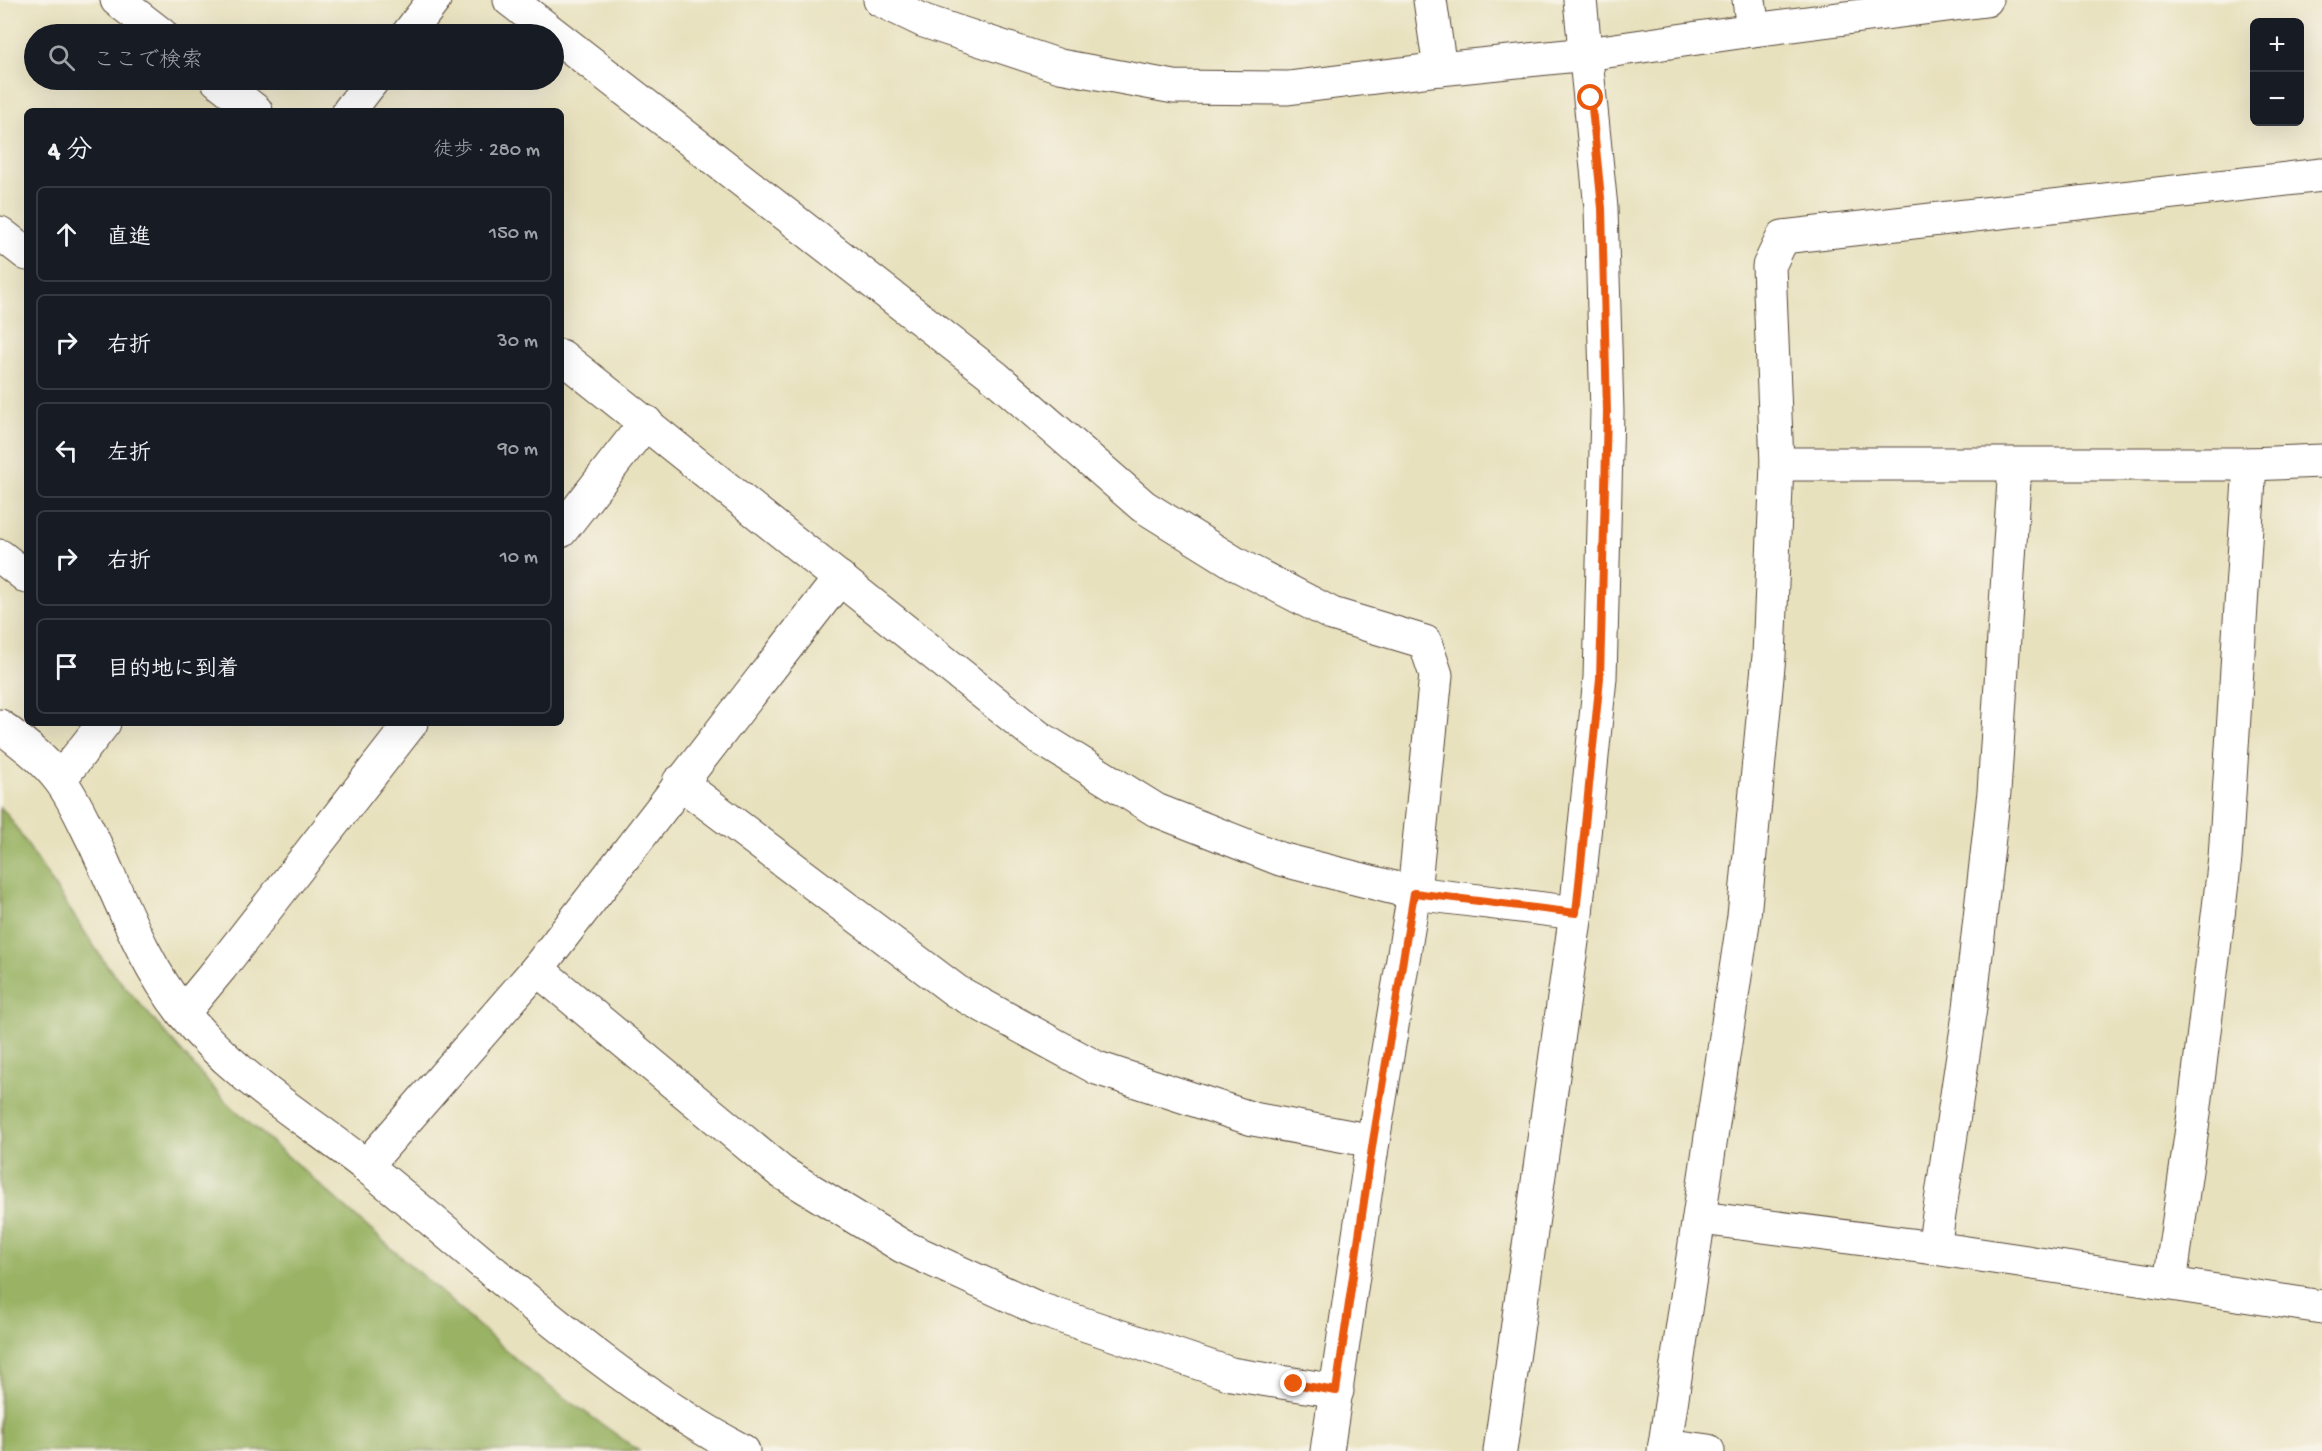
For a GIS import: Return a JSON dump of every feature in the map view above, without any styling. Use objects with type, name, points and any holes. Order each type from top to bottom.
[{"type":"street","points":[[117,0],[147,24]]},
{"type":"street","points":[[416,24],[434,0]]},
{"type":"street","points":[[510,0],[541,24]]},
{"type":"street","points":[[880,0],[924,21],[1060,66],[1174,87],[1288,88],[1587,54],[1751,15],[1986,0]]},
{"type":"street","points":[[1430,0],[1440,69]]},
{"type":"street","points":[[1500,1451],[1576,913],[1600,678],[1607,412],[1602,208],[1580,0]]},
{"type":"street","points":[[564,42],[994,376],[1143,506],[1238,566],[1332,614],[1425,642],[1436,675],[1414,893],[1373,1141],[1327,1451]]},
{"type":"street","points":[[230,90],[252,108]]},
{"type":"street","points":[[351,108],[366,90]]},
{"type":"street","points":[[1708,1451],[1665,1448],[1701,1218],[1744,916],[1769,656],[1777,464],[1769,266],[1783,237],[2322,175]]},
{"type":"street","points":[[0,233],[24,252]]},
{"type":"street","points":[[564,358],[1037,736],[1156,810],[1280,859],[1414,893],[1576,913]]},
{"type":"street","points":[[564,527],[646,422]]},
{"type":"street","points":[[1777,464],[2250,464],[2322,461]]},
{"type":"street","points":[[2170,1283],[2194,1114],[2225,858],[2250,464]]},
{"type":"street","points":[[1934,1248],[1970,1008],[1994,792],[2015,465]]},
{"type":"street","points":[[0,556],[24,575]]},
{"type":"street","points":[[366,1166],[537,969],[840,578]]},
{"type":"street","points":[[0,726],[28,748],[60,779],[83,820],[155,971],[183,1013],[222,1057],[366,1166],[552,1322],[696,1426],[743,1451]]},
{"type":"street","points":[[60,779],[102,726]]},
{"type":"street","points":[[183,1013],[409,726]]},
{"type":"street","points":[[679,783],[956,991],[1097,1068],[1253,1119],[1373,1141]]},
{"type":"street","points":[[537,969],[781,1172],[902,1246],[1039,1309],[1231,1374],[1336,1391]]},
{"type":"street","points":[[1701,1218],[1934,1248],[2322,1307]]},
{"type":"green space","points":[[0,807],[7,814],[107,966],[222,1098],[535,1376],[639,1451],[0,1451]]},
{"type":"route","points":[[1294,1384],[1336,1391],[1373,1141],[1414,893],[1576,913],[1600,678],[1607,412],[1602,208],[1591,98]]}]
